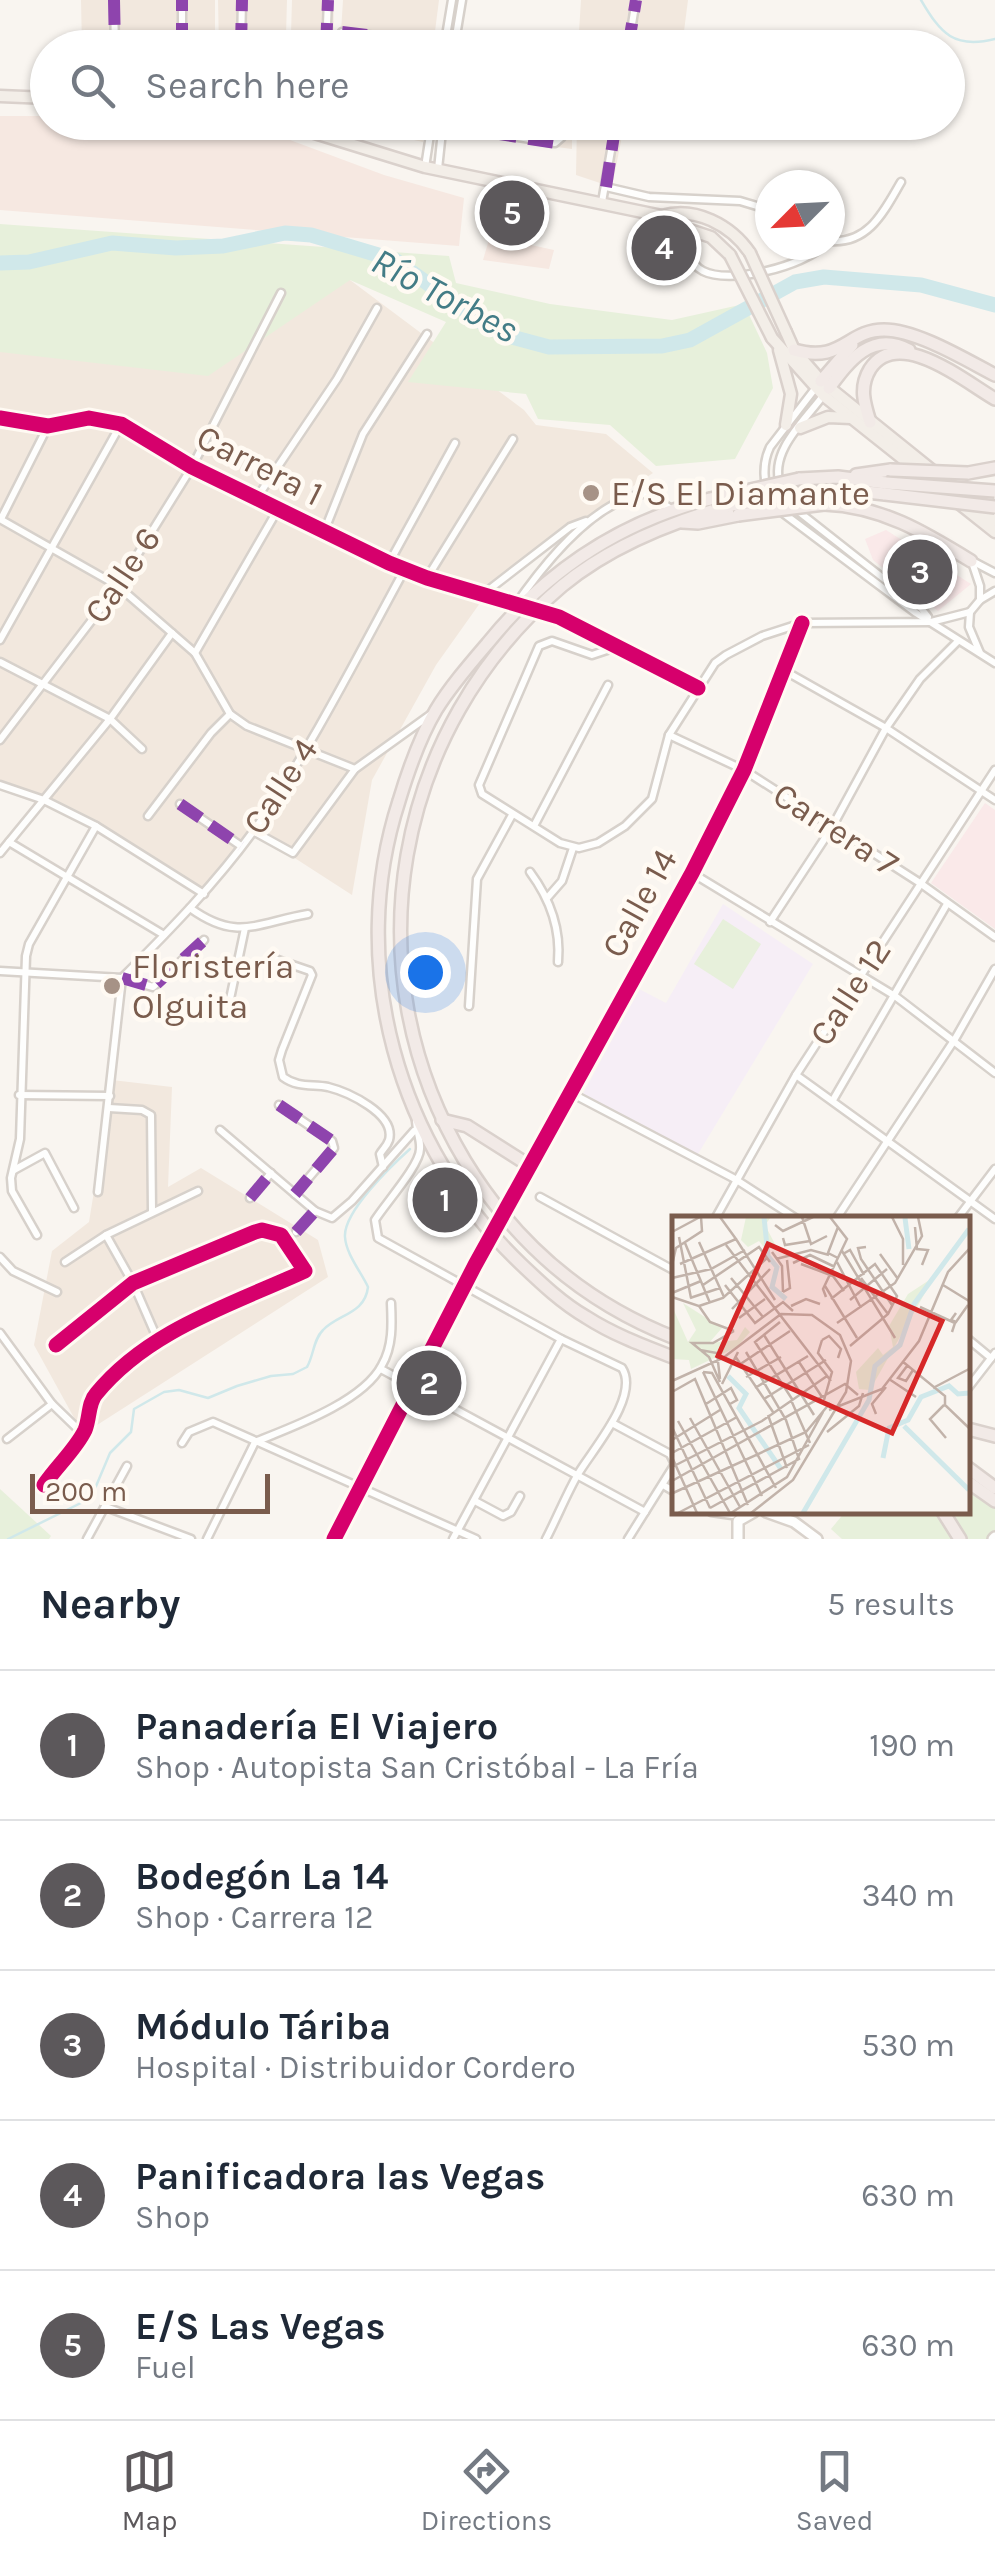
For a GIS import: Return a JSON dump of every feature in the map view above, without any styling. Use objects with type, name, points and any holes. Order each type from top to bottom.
[{"type":"highway","points":[[794,350],[823,354],[872,332],[903,333],[995,375]]},
{"type":"highway","points":[[822,388],[859,339]]},
{"type":"highway","points":[[822,388],[865,348],[892,343],[995,399]]},
{"type":"highway","points":[[870,422],[863,388],[872,366],[888,353],[917,354]]},
{"type":"highway","points":[[672,1357],[586,1318],[528,1271],[460,1197],[416,1115],[398,1066],[379,981],[378,918],[387,840],[404,783],[435,712],[501,626],[556,574],[594,546],[671,509],[798,479],[891,470],[968,473],[995,468]]},
{"type":"highway","points":[[838,478],[995,506]]},
{"type":"highway","points":[[672,1336],[587,1294],[532,1249],[474,1177],[442,1120],[418,1056],[399,961],[400,905],[408,846],[428,779],[462,702],[529,617],[582,572],[678,522],[802,493],[886,488],[995,490]]},
{"type":"highway","points":[[735,510],[824,504],[885,513],[971,561]]},
{"type":"highway","points":[[442,1120],[467,1126],[530,1166]]},
{"type":"highway","points":[[970,1469],[995,1488]]},
{"type":"highway","points":[[970,1483],[994,1500]]},
{"type":"highway","points":[[944,1514],[960,1539]]},
{"type":"main road","points":[[0,96],[30,97]]},
{"type":"main road","points":[[350,140],[431,169],[662,216],[672,224],[711,237],[730,255],[775,341],[791,394],[786,425]]},
{"type":"main road","points":[[662,216],[676,212],[712,221],[741,240],[794,350],[822,388],[995,521]]},
{"type":"main road","points":[[775,341],[852,418],[995,532]]},
{"type":"main road","points":[[800,428],[828,417],[852,418]]},
{"type":"street","points":[[114,0],[115,30]]},
{"type":"street","points":[[182,0],[182,30]]},
{"type":"street","points":[[241,30],[242,0]]},
{"type":"street","points":[[327,30],[328,0]]},
{"type":"street","points":[[447,30],[452,0]]},
{"type":"street","points":[[457,30],[462,0]]},
{"type":"street","points":[[631,30],[636,0]]},
{"type":"street","points":[[431,169],[432,140]]},
{"type":"street","points":[[431,169],[439,140]]},
{"type":"street","points":[[602,202],[613,140]]},
{"type":"street","points":[[845,240],[869,229],[901,182]]},
{"type":"street","points":[[606,186],[649,197],[740,200],[755,205]]},
{"type":"street","points":[[689,227],[690,257],[704,271],[715,274],[775,270],[803,260]]},
{"type":"street","name":"Calle 6","points":[[0,740],[118,586],[192,467],[281,294]]},
{"type":"street","points":[[256,500],[337,379],[376,308]]},
{"type":"street","points":[[324,532],[363,434],[427,334]]},
{"type":"street","points":[[822,388],[786,425],[765,457],[768,494],[774,505],[931,622],[995,663]]},
{"type":"street","points":[[822,388],[800,428],[781,450],[777,474],[783,492],[792,507],[921,608],[931,622]]},
{"type":"street","name":"Carrera 1","points":[[0,418],[48,426],[88,418],[121,424],[277,511],[389,563],[486,597],[570,526],[588,520]]},
{"type":"street","points":[[0,640],[121,424]]},
{"type":"street","points":[[48,426],[0,520],[118,586],[195,653],[230,714],[261,734],[355,769]]},
{"type":"street","points":[[427,578],[513,439]]},
{"type":"street","points":[[389,563],[455,443]]},
{"type":"street","points":[[501,626],[528,588],[588,520],[636,494],[648,493],[671,509]]},
{"type":"street","points":[[195,653],[277,511]]},
{"type":"street","points":[[971,561],[995,572]]},
{"type":"street","points":[[971,561],[980,586],[980,600]]},
{"type":"street","name":"Calle 4","points":[[122,978],[204,894],[253,831],[306,752],[405,569]]},
{"type":"street","points":[[616,647],[592,655],[552,641],[539,646],[479,784],[482,794],[512,815],[573,848],[598,843],[643,812],[658,782],[668,734],[714,662],[762,636],[802,623],[931,622],[970,612],[995,590]]},
{"type":"street","points":[[970,612],[973,642],[981,654]]},
{"type":"street","points":[[560,617],[698,688]]},
{"type":"street","name":"Calle 14","points":[[334,1539],[475,1264],[692,872],[744,770],[802,623]]},
{"type":"street","points":[[0,853],[110,720],[172,633]]},
{"type":"street","points":[[770,922],[831,828],[886,728],[920,679],[958,641]]},
{"type":"street","points":[[0,662],[110,720],[142,749]]},
{"type":"street","points":[[785,671],[886,728],[995,800]]},
{"type":"street","points":[[534,826],[608,685]]},
{"type":"street","points":[[253,831],[293,854],[355,769],[435,712]]},
{"type":"street","points":[[148,816],[230,714]]},
{"type":"street","name":"Carrera 7","points":[[668,734],[744,770],[920,882],[995,937]]},
{"type":"street","name":"Calle 12","points":[[716,1216],[796,1075],[995,770]]},
{"type":"street","points":[[0,785],[44,800],[96,826],[204,894]]},
{"type":"street","points":[[180,804],[241,846]]},
{"type":"street","points":[[469,1006],[477,878],[512,815]]},
{"type":"street","points":[[37,1235],[12,1191],[20,1139],[25,970],[29,944],[96,826]]},
{"type":"street","points":[[9,842],[164,935]]},
{"type":"street","points":[[547,898],[562,881],[573,848]]},
{"type":"street","points":[[530,872],[547,898],[559,944],[558,962]]},
{"type":"street","points":[[692,872],[895,996],[995,1073]]},
{"type":"street","points":[[833,1100],[947,904]]},
{"type":"street","points":[[190,908],[222,928],[244,928],[308,914]]},
{"type":"street","points":[[230,999],[244,928]]},
{"type":"street","points":[[0,971],[122,978],[146,988],[154,987],[204,940]]},
{"type":"street","points":[[275,958],[310,970],[312,975],[279,1060],[283,1077],[292,1083],[326,1086],[359,1098],[378,1114],[388,1129],[389,1140],[380,1154],[383,1167]]},
{"type":"street","points":[[838,1216],[955,1040],[995,969]]},
{"type":"street","points":[[98,1192],[122,978]]},
{"type":"street","points":[[796,1075],[995,1220]]},
{"type":"street","points":[[569,1092],[734,1179],[792,1216]]},
{"type":"street","points":[[19,1095],[110,1096]]},
{"type":"street","points":[[279,1105],[332,1141],[334,1148],[295,1194]]},
{"type":"street","points":[[108,1108],[142,1110],[151,1115],[152,1211]]},
{"type":"street","points":[[416,1115],[414,1130],[420,1148],[375,1220],[378,1238],[561,1339],[622,1368],[628,1377],[612,1423],[579,1474],[546,1539]]},
{"type":"street","points":[[220,1130],[327,1217],[337,1216],[414,1130]]},
{"type":"street","points":[[13,1170],[44,1153],[74,1208]]},
{"type":"street","points":[[960,1216],[995,1168]]},
{"type":"street","points":[[250,1198],[271,1173]]},
{"type":"street","points":[[65,1262],[106,1235],[198,1191]]},
{"type":"street","points":[[540,1197],[672,1269]]},
{"type":"street","points":[[296,1232],[315,1211]]},
{"type":"street","points":[[44,1485],[83,1434],[91,1399],[157,1338],[305,1271],[281,1235],[262,1230],[133,1283],[56,1345]]},
{"type":"street","points":[[106,1235],[157,1338]]},
{"type":"street","points":[[0,1258],[13,1270],[57,1292]]},
{"type":"street","points":[[207,1539],[255,1442],[315,1418],[350,1396],[381,1369],[389,1347],[390,1303]]},
{"type":"street","points":[[0,1332],[52,1404],[83,1434]]},
{"type":"street","points":[[453,1539],[561,1339]]},
{"type":"street","points":[[970,1340],[993,1355],[970,1385]]},
{"type":"street","points":[[381,1369],[645,1512]]},
{"type":"street","points":[[8,1440],[52,1404]]},
{"type":"street","points":[[182,1443],[189,1432],[213,1422],[476,1539]]},
{"type":"street","points":[[612,1423],[672,1458]]},
{"type":"street","points":[[87,1539],[126,1466]]},
{"type":"street","points":[[628,1539],[672,1470]]},
{"type":"street","points":[[663,1486],[672,1490]]},
{"type":"street","points":[[475,1501],[503,1516],[511,1512],[520,1496]]},
{"type":"street","points":[[106,1507],[191,1539]]},
{"type":"street","points":[[772,1514],[794,1522],[817,1539]]},
{"type":"street","points":[[734,1516],[738,1539]]},
{"type":"shaded area","points":[[81,0],[215,0],[215,30],[82,30]]},
{"type":"shaded area","points":[[218,0],[287,0],[286,30],[219,30]]},
{"type":"shaded area","points":[[292,0],[334,0],[333,30],[291,30]]},
{"type":"shaded area","points":[[343,0],[439,0],[435,30],[341,30]]},
{"type":"shaded area","points":[[581,0],[688,0],[684,30],[579,30]]},
{"type":"shaded area","points":[[0,116],[30,116],[30,140],[290,140],[384,175],[464,198],[459,246],[0,210]]},
{"type":"shaded area","points":[[502,140],[572,140],[572,149]]},
{"type":"shaded area","points":[[577,140],[621,140],[612,187],[576,175]]},
{"type":"shaded area","points":[[490,236],[554,250],[549,269],[483,260]]},
{"type":"shaded area","points":[[0,253],[350,280],[524,410],[536,425],[606,434],[653,473],[552,540],[485,596],[436,665],[372,780],[352,895],[253,831],[204,894],[66,810],[0,785]]},
{"type":"shaded area","points":[[886,530],[971,584],[938,611],[873,560],[865,539]]},
{"type":"shaded area","points":[[985,803],[995,810],[995,929],[931,883]]},
{"type":"shaded area","points":[[723,904],[813,964],[698,1154],[583,1094],[639,989],[666,1003]]},
{"type":"shaded area","points":[[112,1080],[172,1087],[168,1187],[201,1168],[318,1240],[328,1277],[83,1434],[34,1345],[52,1251],[89,1222]]},
{"type":"green space","points":[[0,224],[449,256],[456,283],[550,304],[672,320],[744,304],[767,353],[773,388],[735,459],[656,466],[610,425],[538,419],[526,394],[408,382],[446,322],[350,280],[208,376],[0,352]]},
{"type":"green space","points":[[723,919],[761,944],[733,989],[694,964]]},
{"type":"green space","points":[[0,1489],[51,1536],[49,1539],[0,1539]]},
{"type":"green space","points":[[970,1489],[995,1508],[995,1539],[842,1539],[831,1529],[843,1514],[970,1514]]},
{"type":"waterway","points":[[921,0],[942,30]]},
{"type":"waterway","points":[[965,41],[995,39]]},
{"type":"waterway","name":"Río Torbes","points":[[0,263],[29,262],[112,243],[176,248],[223,246],[285,233],[311,235],[395,260],[504,335],[549,347],[662,346],[690,340],[795,282],[824,277],[921,285],[995,305]]},
{"type":"waterway","points":[[8,1539],[91,1498],[110,1453],[131,1432],[134,1409],[164,1392],[179,1390],[208,1398],[307,1367],[323,1330],[356,1308],[366,1296],[368,1287],[346,1243],[346,1227],[370,1190],[410,1149]]},
{"type":"tunnel","points":[[489,598],[559,617]]},
{"type":"marked path","points":[[114,0],[115,30]]},
{"type":"marked path","points":[[182,0],[182,30]]},
{"type":"marked path","points":[[241,30],[242,0]]},
{"type":"marked path","points":[[327,30],[328,0]]},
{"type":"marked path","points":[[631,30],[636,0]]},
{"type":"marked path","points":[[536,140],[558,140]]},
{"type":"marked path","points":[[606,187],[613,140]]},
{"type":"marked path","points":[[180,804],[241,846]]},
{"type":"marked path","points":[[122,978],[153,987],[204,940]]},
{"type":"marked path","points":[[279,1105],[332,1141],[334,1148],[295,1194]]},
{"type":"marked path","points":[[250,1198],[271,1173]]},
{"type":"marked path","points":[[296,1232],[315,1211]]},
{"type":"cycle path","points":[[0,418],[48,426],[89,418],[121,424],[192,467],[389,563],[559,617],[698,688]]},
{"type":"cycle path","points":[[334,1539],[475,1265],[692,873],[744,770],[802,623]]},
{"type":"cycle path","points":[[44,1485],[81,1437],[96,1394],[140,1353],[192,1321],[305,1271],[281,1235],[255,1232],[133,1283],[56,1345]]},
{"type":"place","name":"E/S Las Vegas","points":[[512,213]]},
{"type":"place","name":"Panificadora las Vegas","points":[[664,248]]},
{"type":"place","name":"E/S El Diamante","points":[[591,493]]},
{"type":"place","name":"Módulo Táriba","points":[[920,572]]},
{"type":"place","name":"Floristería Olguita","points":[[112,986]]},
{"type":"place","name":"Panadería El Viajero","points":[[445,1200]]},
{"type":"place","name":"Bodegón La 14","points":[[429,1383]]}]
